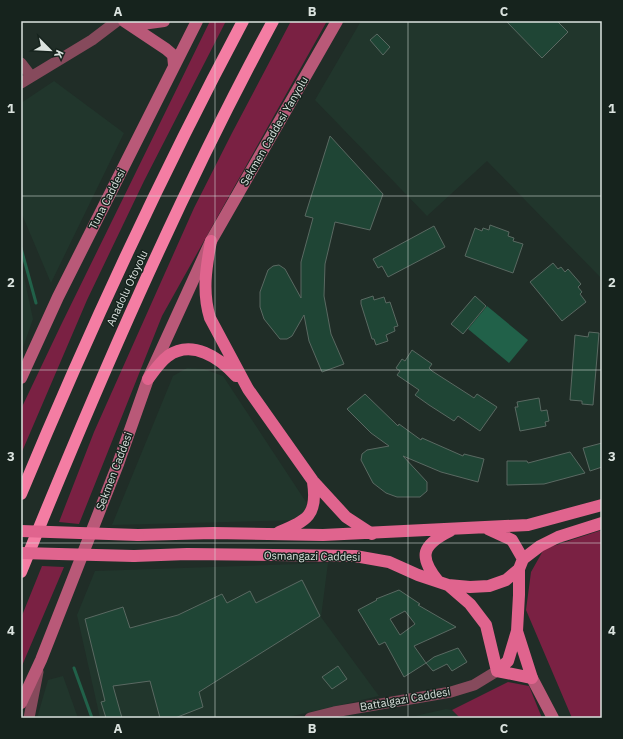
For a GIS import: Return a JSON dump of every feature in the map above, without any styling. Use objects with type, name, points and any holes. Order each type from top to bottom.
[{"type":"highway","name":"Anadolu Otoyolu","points":[[21,494],[65,389],[142,219],[243,21]]},
{"type":"highway","name":"Anadolu Otoyolu","points":[[21,572],[87,410],[134,302],[204,153],[273,21]]},
{"type":"main road","points":[[125,21],[133,24],[142,24],[164,21]]},
{"type":"main road","points":[[125,21],[173,55],[174,65]]},
{"type":"main road","name":"Tuna Caddesi","points":[[21,378],[58,297],[197,21]]},
{"type":"main road","name":"Sekmen Caddesi Yanyolu","points":[[211,241],[337,21]]},
{"type":"main road","points":[[211,241],[204,289],[206,306],[210,318],[248,388],[313,481],[346,517],[372,534]]},
{"type":"main road","name":"Sekmen Caddesi","points":[[21,703],[41,660],[118,464],[148,379],[211,241]]},
{"type":"main road","points":[[148,379],[162,361],[170,355],[184,351],[201,351],[211,354],[221,360],[248,388]]},
{"type":"main road","points":[[272,535],[302,523],[316,500],[313,481]]},
{"type":"main road","name":"Osmangazi Caddesi","points":[[21,531],[138,535],[204,533],[272,535],[372,534],[455,528],[528,525],[602,505]]},
{"type":"main road","name":"Osmangazi Caddesi","points":[[21,552],[134,556],[187,554],[355,556],[389,562],[418,575],[443,583],[470,587],[489,586],[506,580],[540,546],[558,537],[602,523]]},
{"type":"main road","points":[[455,528],[438,536],[427,548],[425,559],[427,567],[443,583],[470,604],[486,625],[497,672]]},
{"type":"main road","points":[[471,528],[489,529],[512,540],[521,564],[517,631],[508,661],[497,672]]},
{"type":"main road","points":[[517,631],[532,678],[553,718]]},
{"type":"main road","points":[[497,672],[532,678]]},
{"type":"street","points":[[21,83],[92,40],[117,21]]},
{"type":"street","points":[[21,63],[31,76]]},
{"type":"street","points":[[29,718],[41,660]]},
{"type":"street","name":"Battalgazi Caddesi","points":[[310,718],[336,715],[451,692],[474,685],[497,672]]},
{"type":"shaded area","points":[[210,21],[226,21],[144,181],[87,300],[21,454],[21,409]]},
{"type":"shaded area","points":[[291,21],[327,21],[162,316],[79,524],[59,522],[94,432],[194,208]]},
{"type":"shaded area","points":[[361,21],[602,21],[602,279],[487,161],[427,216],[315,100]]},
{"type":"shaded area","points":[[54,81],[124,133],[51,283],[21,212],[21,103]]},
{"type":"shaded area","points":[[21,263],[33,319],[21,353]]},
{"type":"shaded area","points":[[487,306],[528,340],[509,363],[468,329]]},
{"type":"shaded area","points":[[187,368],[204,369],[223,376],[308,505],[300,520],[112,525],[173,376]]},
{"type":"shaded area","points":[[602,530],[602,718],[572,718],[526,610],[531,572],[544,549]]},
{"type":"shaded area","points":[[328,563],[321,617],[379,696],[284,718],[100,718],[77,615],[95,571]]},
{"type":"shaded area","points":[[42,566],[64,567],[21,668],[21,618]]},
{"type":"shaded area","points":[[63,676],[78,718],[37,718],[48,680]]},
{"type":"shaded area","points":[[508,682],[529,686],[542,718],[460,718],[452,710]]},
{"type":"shaded area","points":[[446,709],[452,710],[460,718],[406,718]]},
{"type":"building","points":[[506,21],[557,21],[568,32],[542,58]]},
{"type":"building","points":[[377,34],[390,47],[383,55],[370,40]]},
{"type":"building","points":[[330,136],[383,194],[370,230],[335,222],[325,264],[324,296],[331,334],[344,364],[322,372],[309,341],[304,315],[292,336],[287,339],[280,339],[264,319],[260,307],[260,292],[268,270],[273,266],[279,265],[285,269],[301,298],[301,262],[313,218],[305,216]]},
{"type":"building","points":[[490,225],[509,232],[508,236],[514,238],[513,241],[523,244],[513,273],[465,256],[475,228],[482,231],[483,228],[489,230]]},
{"type":"building","points":[[434,226],[445,247],[388,277],[382,266],[378,268],[373,259]]},
{"type":"building","points":[[553,263],[558,269],[561,267],[565,272],[568,269],[581,284],[578,287],[582,292],[580,294],[586,302],[562,321],[530,282]]},
{"type":"building","points":[[373,296],[374,300],[384,297],[386,303],[390,302],[398,326],[394,327],[395,331],[386,335],[388,341],[376,345],[374,339],[372,339],[361,304],[361,300]]},
{"type":"building","points":[[475,296],[486,306],[463,334],[451,324]]},
{"type":"building","points":[[589,332],[599,333],[593,405],[582,404],[582,401],[570,400],[575,335],[588,337]]},
{"type":"building","points":[[412,350],[432,364],[429,368],[432,371],[474,398],[477,394],[497,407],[480,431],[458,416],[454,421],[429,405],[415,395],[419,390],[397,375],[400,371],[396,368],[402,359],[405,361]]},
{"type":"building","points":[[365,394],[398,426],[399,424],[421,440],[422,438],[463,456],[464,454],[484,459],[478,482],[441,472],[403,456],[427,482],[427,491],[420,497],[397,497],[386,493],[373,483],[361,460],[362,454],[367,450],[389,446],[371,433],[347,409]]},
{"type":"building","points":[[539,398],[541,411],[547,410],[549,421],[545,422],[546,426],[520,431],[515,407],[518,407],[517,402]]},
{"type":"building","points":[[602,443],[602,467],[590,471],[583,448]]},
{"type":"building","points":[[570,452],[585,473],[544,484],[507,485],[507,461],[527,461],[528,463]]},
{"type":"building","points":[[302,580],[320,616],[199,692],[203,707],[175,718],[160,718],[150,681],[113,686],[122,718],[106,718],[101,702],[105,701],[85,619],[123,607],[130,628],[178,615],[222,594],[227,603],[250,591],[256,603]]},
{"type":"building","points":[[399,590],[420,604],[418,605],[456,627],[414,646],[426,663],[404,677],[385,642],[379,645],[358,610],[377,600],[376,599]],"holes":[[[405,611],[415,624],[400,635],[390,619]]]},
{"type":"building","points":[[458,648],[467,662],[452,671],[447,664],[433,671],[426,663],[434,657]]},
{"type":"building","points":[[338,666],[347,679],[332,689],[322,677]]},
{"type":"waterway","points":[[21,248],[36,303]]},
{"type":"waterway","points":[[74,668],[92,718]]}]
